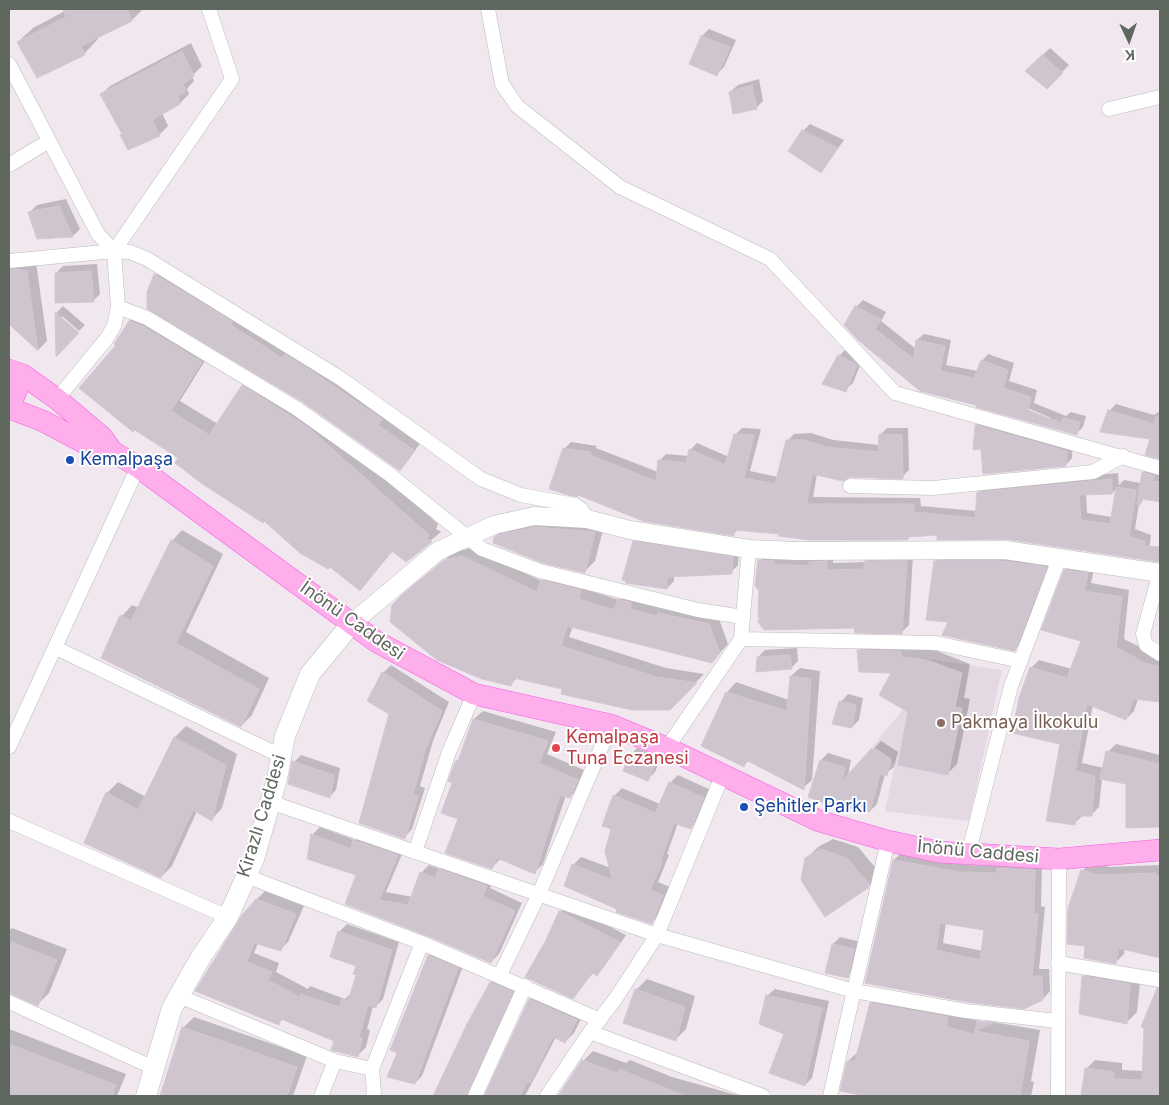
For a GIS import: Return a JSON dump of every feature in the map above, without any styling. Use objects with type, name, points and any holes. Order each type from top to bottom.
[{"type":"main road","points":[[9,408],[16,373],[56,399],[102,437],[112,451]]},
{"type":"main road","name":"İnönü Caddesi","points":[[9,408],[43,421],[94,448],[112,451],[138,466],[377,642],[474,694],[611,725],[667,748],[819,821],[888,841],[938,852],[1059,859],[1160,850]]},
{"type":"main road","name":"Kirazlı Caddesi","points":[[146,1096],[172,1008],[228,917],[254,859],[270,802],[285,736],[310,674],[352,623]]},
{"type":"street","points":[[56,399],[107,338],[114,326],[118,307],[114,251],[232,79],[209,9]]},
{"type":"street","points":[[488,9],[502,84],[517,106],[620,187],[770,259],[895,393],[1124,456],[1160,468]]},
{"type":"street","points":[[9,64],[98,234],[114,251]]},
{"type":"street","points":[[1109,109],[1160,97]]},
{"type":"street","points":[[9,165],[49,141]]},
{"type":"street","points":[[9,261],[114,251],[130,252],[147,259],[332,373],[482,479],[521,495],[575,505],[582,509],[587,519]]},
{"type":"street","points":[[118,307],[147,318],[296,408],[389,474],[482,549],[540,572],[698,610],[743,617]]},
{"type":"street","points":[[850,486],[933,488],[1093,472],[1124,456]]},
{"type":"street","points":[[9,747],[138,466]]},
{"type":"street","points":[[352,623],[438,551],[494,525],[516,518],[534,516],[587,519],[630,530],[748,549],[797,551],[1004,550],[1160,573],[1143,634],[1146,646],[1160,654]]},
{"type":"street","points":[[667,748],[741,639],[748,549]]},
{"type":"street","points":[[968,855],[1012,686],[1058,559]]},
{"type":"street","points":[[741,639],[936,643],[1021,661]]},
{"type":"street","points":[[56,648],[281,756]]},
{"type":"street","points":[[415,852],[449,752],[474,694]]},
{"type":"street","points":[[500,975],[539,894],[611,725]]},
{"type":"street","points":[[547,1096],[657,935],[723,774]]},
{"type":"street","points":[[270,802],[657,935],[854,991],[966,1011],[1058,1021]]},
{"type":"street","points":[[9,820],[228,917]]},
{"type":"street","points":[[830,1096],[888,841]]},
{"type":"street","points":[[1058,1096],[1059,859]]},
{"type":"street","points":[[246,876],[422,943],[500,975],[600,1020]]},
{"type":"street","points":[[372,1096],[374,1092],[372,1069],[422,943]]},
{"type":"street","points":[[1058,963],[1160,980]]},
{"type":"street","points":[[475,1096],[525,986]]},
{"type":"street","points":[[179,996],[335,1061],[372,1069]]},
{"type":"street","points":[[9,1002],[154,1068]]},
{"type":"street","points":[[590,1032],[764,1096]]},
{"type":"street","points":[[321,1096],[335,1061]]},
{"type":"shaded area","name":"Pakmaya İlkokulu","points":[[923,658],[1002,670],[969,821],[885,811],[895,764],[872,747],[912,699]]},
{"type":"building","points":[[63,9],[127,9],[132,21],[81,46],[85,55],[37,78],[17,42],[66,17]]},
{"type":"building","points":[[701,36],[730,47],[717,76],[689,64]]},
{"type":"building","points":[[182,51],[194,76],[183,84],[186,91],[178,96],[180,104],[152,120],[160,136],[128,150],[120,135],[122,134],[100,94]]},
{"type":"building","points":[[1042,55],[1063,73],[1047,89],[1025,71]]},
{"type":"building","points":[[752,85],[757,109],[733,114],[729,92]]},
{"type":"building","points":[[802,130],[838,148],[821,173],[788,151]]},
{"type":"building","points":[[59,206],[73,237],[37,239],[28,212]]},
{"type":"building","points":[[9,270],[27,271],[38,351],[9,324]]},
{"type":"building","points":[[91,271],[94,302],[55,303],[55,273]]},
{"type":"building","points":[[154,274],[233,322],[231,325],[282,358],[285,354],[382,419],[378,425],[414,450],[400,471],[301,401],[147,309],[147,292]]},
{"type":"building","points":[[855,306],[881,319],[875,329],[914,359],[916,340],[945,346],[940,371],[974,378],[981,360],[1008,370],[1003,388],[1031,397],[1028,410],[1061,423],[1063,418],[1080,422],[1077,435],[976,407],[976,405],[920,391],[858,340],[844,325]]},
{"type":"building","points":[[55,312],[79,333],[56,357]]},
{"type":"building","points":[[129,321],[143,326],[202,362],[171,411],[209,435],[242,385],[309,428],[429,535],[427,539],[432,542],[406,562],[392,551],[360,591],[330,567],[328,569],[300,553],[264,521],[263,523],[201,483],[175,463],[178,458],[135,430],[133,432],[79,388],[116,345],[114,344]]},
{"type":"building","points":[[838,355],[857,365],[846,392],[822,384]]},
{"type":"building","points":[[1108,410],[1154,424],[1156,416],[1160,416],[1160,459],[1145,455],[1150,439],[1100,432]]},
{"type":"building","points":[[975,425],[1067,451],[1066,466],[983,474],[981,449],[973,450]]},
{"type":"building","points":[[734,434],[754,435],[744,478],[775,484],[786,440],[804,440],[826,447],[878,452],[879,434],[902,435],[903,479],[850,477],[843,481],[812,474],[807,504],[914,504],[914,512],[975,518],[977,492],[1112,479],[1112,494],[1079,495],[1081,520],[1110,524],[1116,487],[1136,490],[1129,536],[1145,542],[1144,546],[1160,547],[1160,562],[1005,539],[937,540],[937,535],[908,537],[908,540],[810,540],[778,536],[780,534],[734,530],[734,536],[643,521],[578,495],[577,497],[549,489],[563,448],[591,452],[590,455],[656,481],[658,460],[686,463],[689,449],[725,465]]},
{"type":"building","points":[[1142,472],[1155,476],[1152,481],[1160,482],[1160,502],[1143,499],[1140,505],[1137,504]]},
{"type":"building","points":[[535,527],[595,532],[585,573],[543,563],[493,543],[494,537],[497,535]]},
{"type":"building","points":[[171,540],[213,566],[176,643],[259,689],[241,727],[101,658],[120,615],[131,621]]},
{"type":"building","points":[[633,541],[733,557],[732,574],[667,577],[667,589],[625,583],[626,581],[622,580]]},
{"type":"building","points":[[462,556],[537,592],[541,580],[581,590],[579,599],[614,610],[618,599],[631,603],[630,609],[657,616],[658,613],[709,624],[720,653],[712,663],[567,626],[561,646],[657,677],[697,683],[670,710],[632,710],[561,694],[562,689],[514,678],[511,686],[482,679],[437,660],[390,622],[392,605],[404,593],[444,560]]},
{"type":"building","points":[[758,560],[774,561],[774,564],[809,566],[809,562],[827,561],[827,570],[864,569],[864,561],[907,561],[902,634],[855,633],[854,628],[764,630],[758,622],[760,616],[758,618],[759,591],[755,586]]},
{"type":"building","points":[[934,561],[1004,561],[1047,567],[1015,651],[942,635],[948,622],[926,620]]},
{"type":"building","points":[[1064,570],[1088,573],[1084,591],[1122,597],[1116,647],[1145,663],[1160,667],[1160,702],[1133,699],[1126,720],[1087,704],[1075,771],[1095,776],[1092,816],[1077,816],[1075,825],[1046,821],[1060,744],[1012,733],[1019,698],[1030,667],[1067,678],[1081,641],[1041,630]]},
{"type":"building","points":[[857,650],[901,651],[901,657],[927,660],[962,673],[955,707],[962,708],[948,775],[898,765],[908,712],[879,695],[891,673],[859,672]]},
{"type":"building","points":[[790,655],[792,669],[756,672],[757,657]]},
{"type":"building","points":[[382,672],[442,711],[425,750],[413,794],[418,796],[405,839],[359,823],[389,714],[367,701]]},
{"type":"building","points":[[790,676],[811,679],[804,790],[746,760],[744,767],[701,746],[726,692],[787,711]]},
{"type":"building","points":[[839,701],[856,705],[852,728],[832,724]]},
{"type":"building","points":[[473,719],[548,741],[539,763],[578,780],[570,798],[560,795],[535,874],[497,858],[492,869],[445,853],[458,819],[441,813],[452,783],[448,781],[456,760],[458,761]]},
{"type":"building","points":[[174,737],[226,765],[212,821],[193,810],[161,878],[84,843],[106,792],[138,810]]},
{"type":"building","points":[[871,749],[876,749],[891,759],[887,776],[880,774],[870,812],[832,804],[832,806],[808,797],[820,760],[845,767],[842,781]]},
{"type":"building","points":[[1106,751],[1160,764],[1160,827],[1126,828],[1126,784],[1100,779]]},
{"type":"building","points":[[629,755],[655,765],[648,781],[623,771]]},
{"type":"building","points":[[292,761],[334,775],[330,798],[288,784]]},
{"type":"building","points":[[669,782],[704,798],[691,829],[674,823],[660,862],[662,863],[650,890],[663,895],[652,924],[616,912],[617,909],[564,886],[572,864],[612,880],[605,851],[611,829],[602,826],[613,795],[655,813]]},
{"type":"building","points":[[311,834],[351,849],[353,840],[398,855],[379,900],[408,905],[420,872],[435,878],[439,869],[487,886],[483,896],[515,911],[491,963],[345,904],[356,875],[307,859]]},
{"type":"building","points":[[821,849],[847,858],[869,884],[868,888],[825,917],[801,880],[805,858]]},
{"type":"building","points":[[893,860],[960,872],[997,873],[997,868],[1035,870],[1034,913],[1038,914],[1032,976],[1042,976],[1043,1000],[1024,1009],[967,1002],[865,983]],"holes":[[[940,923],[984,930],[980,960],[936,950]]]},
{"type":"building","points":[[1081,870],[1099,875],[1156,873],[1156,876],[1160,877],[1160,958],[1118,948],[1116,964],[1084,958],[1085,946],[1067,944],[1068,908]]},
{"type":"building","points":[[256,899],[296,914],[281,951],[254,943],[247,962],[272,972],[268,980],[300,997],[301,994],[339,1007],[342,999],[348,1001],[356,975],[353,974],[356,966],[330,957],[338,931],[392,950],[376,1008],[368,1005],[359,1037],[362,1038],[358,1057],[331,1050],[334,1041],[281,1019],[279,1025],[195,991],[242,915]]},
{"type":"building","points":[[559,911],[620,942],[597,976],[592,973],[573,999],[525,977],[546,940]]},
{"type":"building","points":[[9,941],[57,960],[38,1006],[9,993]]},
{"type":"building","points":[[832,944],[854,949],[848,978],[825,973]]},
{"type":"building","points":[[428,955],[458,968],[415,1084],[387,1077],[397,1053],[390,1050]]},
{"type":"building","points":[[1082,976],[1130,984],[1127,1024],[1079,1014]]},
{"type":"building","points":[[490,982],[513,992],[466,1096],[433,1096],[467,1024]]},
{"type":"building","points":[[1157,988],[1160,989],[1160,1096],[1081,1096],[1085,1068],[1114,1072],[1113,1079],[1142,1080],[1144,1028],[1141,1027]]},
{"type":"building","points":[[635,989],[685,1007],[676,1041],[623,1023]]},
{"type":"building","points":[[766,995],[822,1008],[805,1086],[769,1073],[784,1034],[759,1024]]},
{"type":"building","points":[[529,999],[577,1020],[565,1043],[553,1037],[530,1083],[527,1082],[520,1096],[484,1096]]},
{"type":"building","points":[[870,1003],[948,1017],[946,1027],[974,1034],[975,1031],[1029,1041],[1020,1096],[865,1096],[840,1091],[847,1061],[855,1061]]},
{"type":"building","points":[[977,1021],[993,1023],[975,1031]]},
{"type":"building","points":[[182,1027],[297,1067],[287,1096],[160,1096]]},
{"type":"building","points":[[9,1044],[116,1085],[112,1096],[9,1096]]},
{"type":"building","points":[[582,1060],[617,1073],[619,1069],[685,1096],[558,1096]]},
{"type":"place","name":"Kemalpaşa","points":[[70,460]]},
{"type":"place","name":"Pakmaya İlkokulu","points":[[941,723]]},
{"type":"place","name":"Kemalpaşa Tuna Eczanesi","points":[[556,748]]},
{"type":"place","name":"Şehitler Parkı","points":[[744,807]]}]
